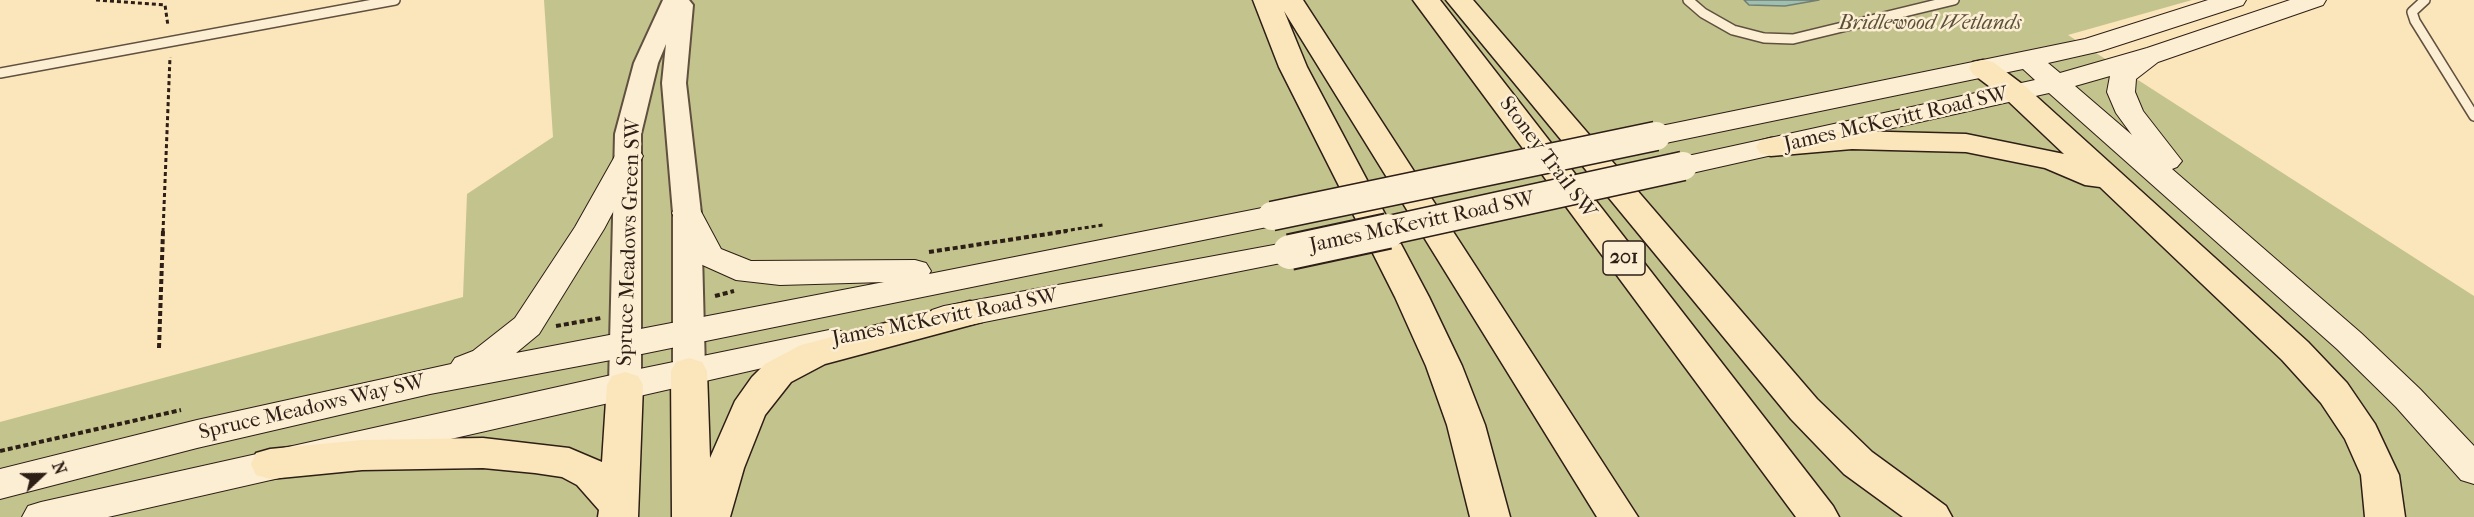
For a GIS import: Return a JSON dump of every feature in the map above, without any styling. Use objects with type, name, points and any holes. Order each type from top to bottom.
[{"type":"highway","points":[[1266,0],[1293,67],[1412,297],[1444,366],[1466,425],[1490,517]]},
{"type":"highway","points":[[1290,0],[1618,517]]},
{"type":"highway","name":"Stoney Trail SW","points":[[1426,0],[1819,517]]},
{"type":"highway","points":[[1460,0],[1804,409],[1858,463],[1932,517]]},
{"type":"highway","points":[[1983,68],[2016,93],[2288,344],[2334,393],[2362,434],[2380,475],[2385,517]]},
{"type":"highway","points":[[1771,147],[1852,140],[1966,143],[2053,160],[2094,177],[2131,200]]},
{"type":"highway","points":[[711,517],[724,468],[748,411],[765,386],[778,373],[814,354],[970,312]]},
{"type":"highway","points":[[688,371],[692,517]]},
{"type":"highway","points":[[618,511],[625,385]]},
{"type":"highway","points":[[270,464],[373,454],[483,453],[535,458],[569,463],[591,474],[618,511]]},
{"type":"main road","name":"James McKevitt Road SW","points":[[627,345],[1272,216],[2028,60],[2092,45],[2234,0]]},
{"type":"main road","name":"James McKevitt Road SW","points":[[625,385],[970,312],[1290,252],[2016,93],[2156,54],[2314,0]]},
{"type":"main road","points":[[2156,54],[2123,76],[2121,92],[2130,113],[2176,171],[2208,204],[2316,301],[2349,341]]},
{"type":"main road","points":[[2028,60],[2349,341],[2408,398],[2474,470]]},
{"type":"main road","points":[[430,381],[485,360],[527,326],[589,229],[629,156]]},
{"type":"main road","points":[[687,213],[709,256],[747,272],[780,274],[916,271],[1018,265]]},
{"type":"main road","name":"Spruce Meadows Way SW","points":[[0,484],[197,434],[430,381],[627,345]]},
{"type":"main road","points":[[41,517],[625,385]]},
{"type":"street","name":"Spruce Meadows Green SW","points":[[625,385],[628,134],[646,63],[674,0]]},
{"type":"street","name":"Spruce Meadows Green SW","points":[[682,0],[674,82],[687,213],[688,371]]},
{"type":"lane","points":[[0,73],[395,0]]},
{"type":"lane","points":[[1688,0],[1703,13],[1733,30],[1764,38],[1793,39],[1953,0]]},
{"type":"lane","points":[[2425,0],[2412,12],[2415,21],[2474,116]]},
{"type":"lane","points":[[0,474],[197,434]]},
{"type":"path","points":[[96,0],[165,5],[170,41],[159,348]]},
{"type":"path","points":[[922,254],[1109,224]]},
{"type":"green space","name":"Bridlewood Wetlands","points":[[544,0],[2192,0],[2068,35],[2474,296],[2474,517],[0,517],[0,422],[463,297],[467,194],[553,137]]},
{"type":"shaded area","points":[[1744,0],[1819,0],[1785,6],[1749,5]]}]
